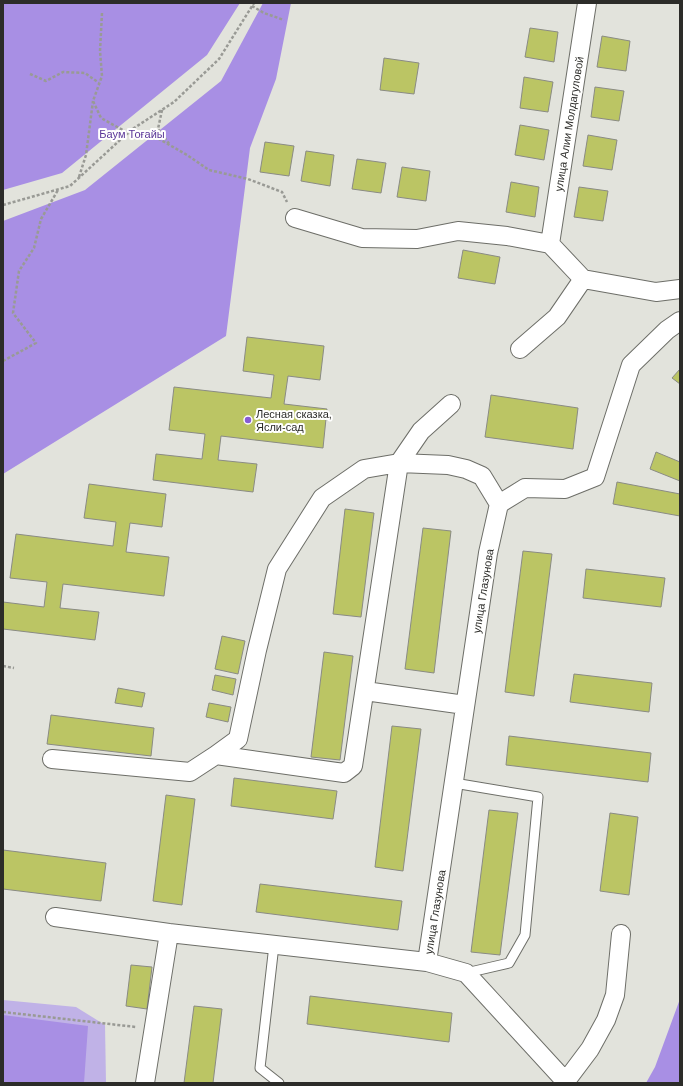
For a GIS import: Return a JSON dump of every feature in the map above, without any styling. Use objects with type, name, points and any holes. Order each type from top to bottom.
[{"type":"street","name":"улица Алии Молдагуловой","points":[[550,244],[587,3]]},
{"type":"street","points":[[294,218],[362,238],[417,239],[458,232],[507,236],[550,244],[583,279],[656,292],[680,289]]},
{"type":"street","points":[[520,349],[557,318],[583,279]]},
{"type":"street","points":[[52,759],[190,772],[216,755],[238,738],[277,569],[322,498],[364,470],[399,463],[448,465],[466,469],[482,476],[499,504],[525,488],[566,489],[595,477],[631,365],[667,330],[680,322]]},
{"type":"street","points":[[216,755],[344,773],[353,766],[399,463],[421,431],[451,404]]},
{"type":"street","name":"улица Глазунова","points":[[427,962],[488,553],[499,504]]},
{"type":"street","points":[[365,690],[465,705]]},
{"type":"street","points":[[56,917],[169,933],[427,962],[466,973],[566,1082],[590,1049],[606,1020],[615,995],[621,934]]},
{"type":"street","points":[[145,1083],[169,933]]},
{"type":"lane","points":[[454,783],[538,797],[525,935],[509,963],[466,973]]},
{"type":"lane","points":[[274,945],[260,1068],[279,1083]]},
{"type":"path","points":[[3,205],[70,186],[131,130],[174,102],[219,59],[254,3]]},
{"type":"path","points":[[252,6],[264,14],[284,20]]},
{"type":"path","points":[[79,178],[86,155],[93,101],[102,76],[100,51],[102,13]]},
{"type":"path","points":[[30,74],[46,81],[64,72],[85,73],[99,83]]},
{"type":"path","points":[[93,101],[100,118],[128,133],[159,139],[188,155],[209,170],[248,179],[282,192],[294,218]]},
{"type":"path","points":[[162,110],[158,129],[172,146]]},
{"type":"path","points":[[3,361],[36,343],[14,313],[19,271],[34,248],[41,219],[58,190]]},
{"type":"path","points":[[3,666],[14,668]]},
{"type":"path","points":[[3,1012],[154,1029]]},
{"type":"shaded area","points":[[3,3],[240,3],[207,55],[62,173],[3,190]]},
{"type":"shaded area","points":[[263,3],[291,3],[276,79],[250,148],[226,336],[3,474],[3,221],[85,190],[221,81]]},
{"type":"shaded area","points":[[680,999],[680,1083],[646,1083],[655,1067]]},
{"type":"shaded area","points":[[3,1000],[76,1007],[105,1025],[106,1083],[3,1083]]},
{"type":"shaded area","points":[[3,1015],[88,1026],[84,1083],[3,1083]]},
{"type":"building","points":[[530,28],[558,32],[554,62],[525,57]]},
{"type":"building","points":[[602,36],[630,41],[626,71],[597,67]]},
{"type":"building","points":[[384,58],[419,63],[414,94],[380,90]]},
{"type":"building","points":[[524,77],[553,82],[548,112],[520,108]]},
{"type":"building","points":[[595,87],[624,91],[619,121],[591,117]]},
{"type":"building","points":[[520,125],[549,130],[544,160],[515,155]]},
{"type":"building","points":[[588,135],[617,140],[612,170],[583,166]]},
{"type":"building","points":[[265,142],[294,146],[289,176],[260,172]]},
{"type":"building","points":[[306,151],[334,155],[330,186],[301,181]]},
{"type":"building","points":[[357,159],[386,163],[381,193],[352,189]]},
{"type":"building","points":[[402,167],[430,171],[426,201],[397,197]]},
{"type":"building","points":[[511,182],[539,187],[535,217],[506,212]]},
{"type":"building","points":[[579,187],[608,191],[603,221],[574,217]]},
{"type":"building","points":[[463,250],[500,257],[495,284],[458,278]]},
{"type":"building","name":"Лесная сказка, Ясли-сад","points":[[247,337],[324,346],[320,380],[288,376],[284,404],[327,409],[323,448],[221,436],[218,460],[257,464],[253,492],[153,480],[156,454],[202,459],[205,434],[169,430],[174,387],[271,398],[274,375],[243,371]]},
{"type":"building","points":[[680,369],[680,384],[672,378]]},
{"type":"building","points":[[491,395],[578,408],[573,449],[485,437]]},
{"type":"building","points":[[656,452],[680,462],[680,481],[650,469]]},
{"type":"building","points":[[617,482],[680,494],[680,516],[613,504]]},
{"type":"building","points":[[89,484],[166,494],[162,527],[130,523],[126,552],[169,557],[164,596],[63,584],[60,608],[99,612],[95,640],[3,629],[3,602],[44,607],[47,582],[10,578],[16,534],[113,546],[116,522],[84,518]]},
{"type":"building","points":[[345,509],[374,513],[361,617],[333,614]]},
{"type":"building","points":[[423,528],[451,531],[434,673],[405,669]]},
{"type":"building","points":[[523,551],[552,554],[534,696],[505,692]]},
{"type":"building","points":[[586,569],[665,578],[661,607],[583,598]]},
{"type":"building","points":[[222,636],[245,641],[238,674],[215,669]]},
{"type":"building","points":[[324,652],[353,656],[340,760],[311,757]]},
{"type":"building","points":[[574,674],[652,683],[649,712],[570,702]]},
{"type":"building","points":[[215,675],[236,679],[233,695],[212,690]]},
{"type":"building","points":[[118,688],[145,693],[142,707],[115,703]]},
{"type":"building","points":[[209,703],[231,707],[228,722],[206,717]]},
{"type":"building","points":[[51,715],[154,728],[151,756],[47,744]]},
{"type":"building","points":[[392,726],[421,729],[403,871],[375,867]]},
{"type":"building","points":[[509,736],[651,753],[648,782],[506,765]]},
{"type":"building","points":[[234,778],[337,791],[333,819],[231,806]]},
{"type":"building","points":[[166,795],[195,799],[182,905],[153,901]]},
{"type":"building","points":[[489,810],[518,813],[500,955],[471,952]]},
{"type":"building","points":[[610,813],[638,817],[629,895],[600,891]]},
{"type":"building","points":[[3,850],[106,863],[101,901],[3,889]]},
{"type":"building","points":[[260,884],[402,901],[398,930],[256,912]]},
{"type":"building","points":[[131,965],[152,967],[147,1009],[126,1006]]},
{"type":"building","points":[[310,996],[452,1013],[449,1042],[307,1024]]},
{"type":"building","points":[[194,1006],[222,1009],[213,1083],[184,1083]]},
{"type":"place","name":"Лесная сказка, Ясли-сад","points":[[248,420]]},
{"type":"park label","name":"Баум Тоғайы","points":[[132,134]]}]
